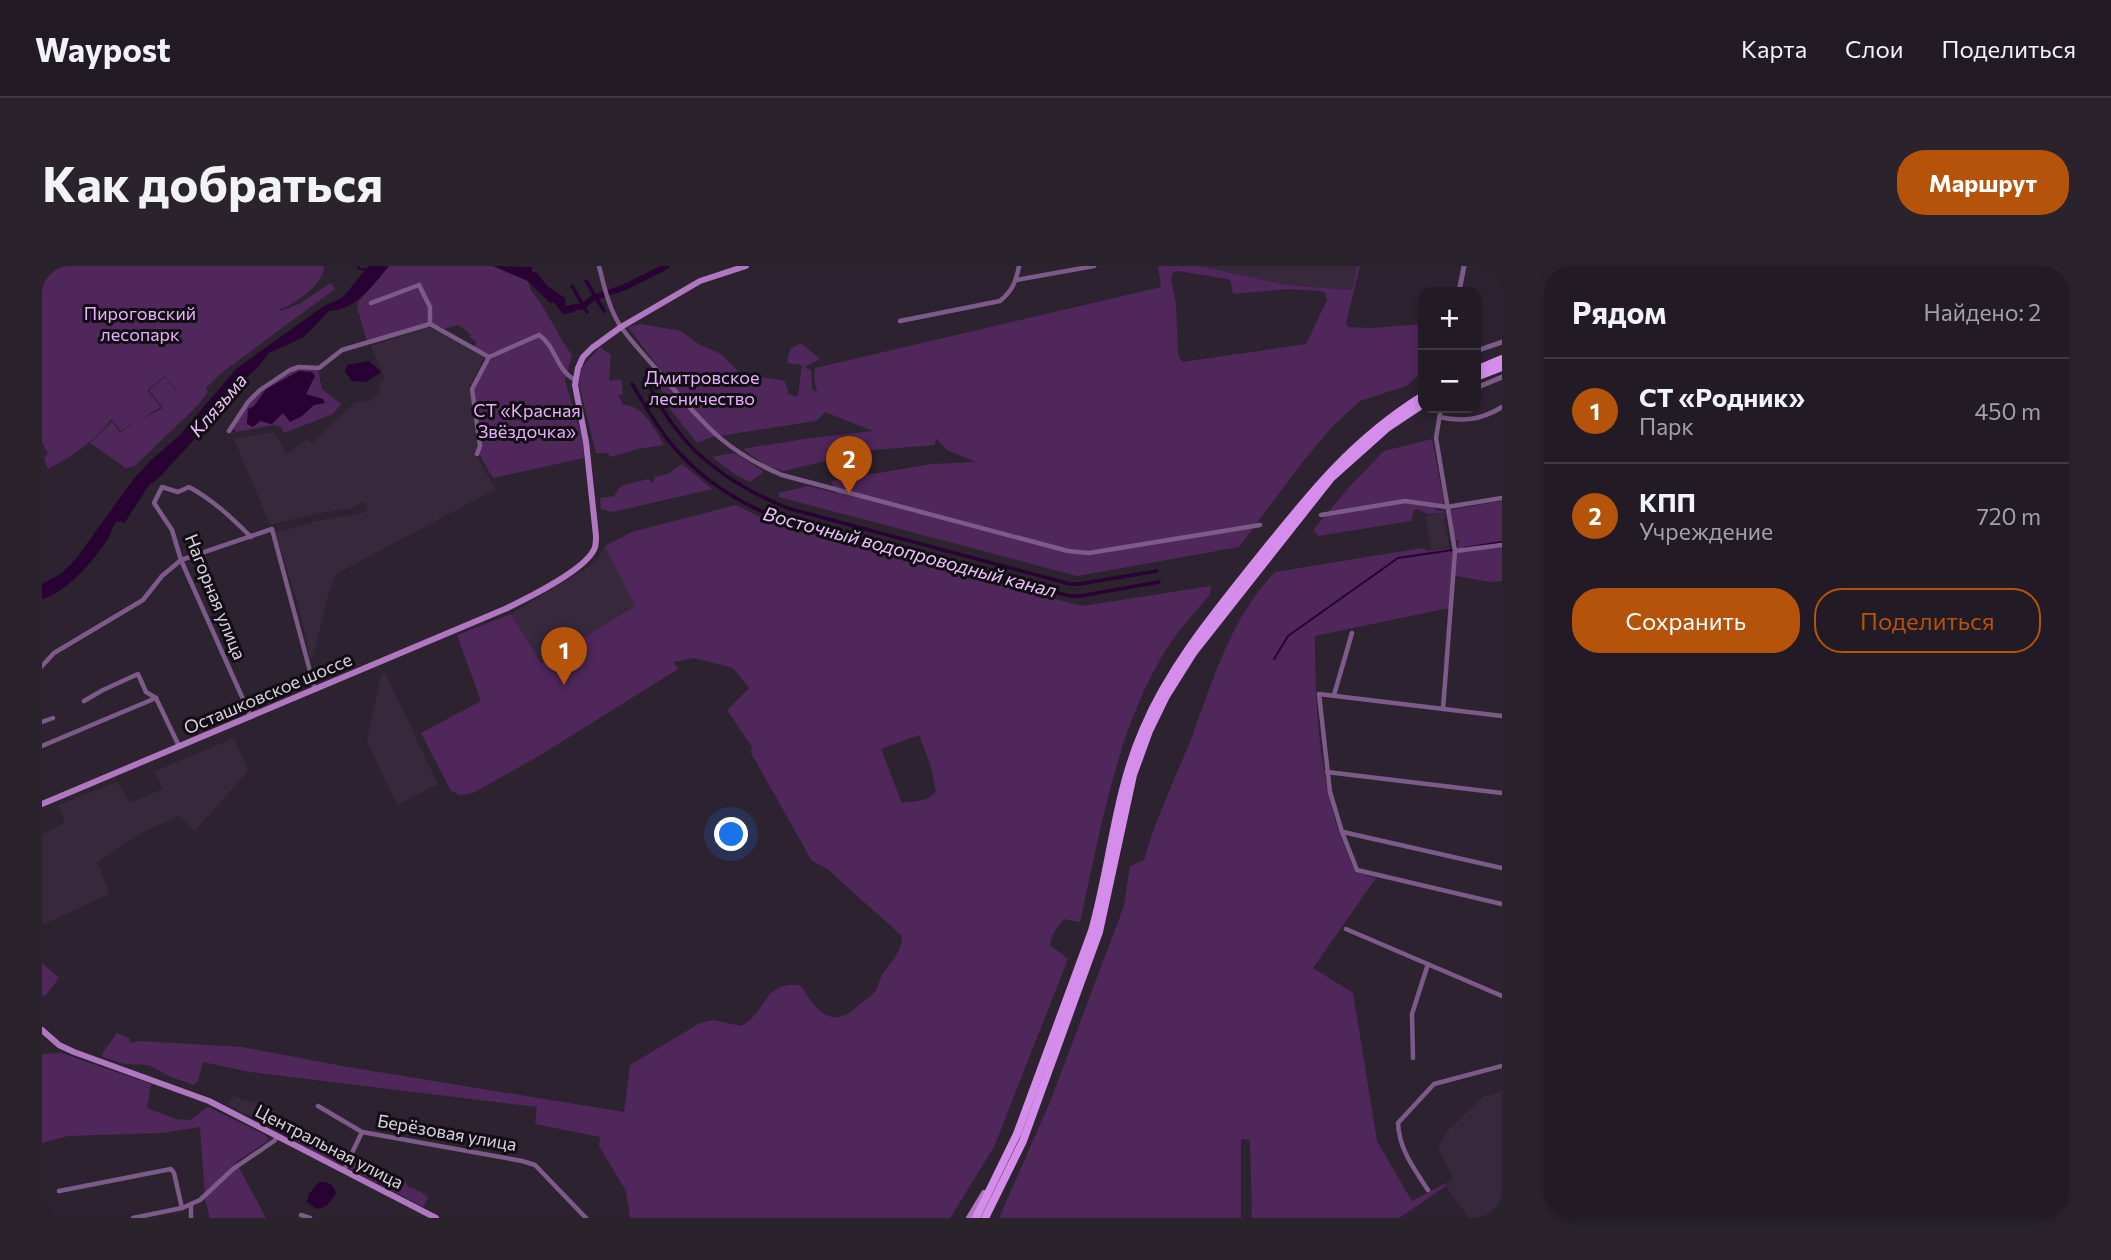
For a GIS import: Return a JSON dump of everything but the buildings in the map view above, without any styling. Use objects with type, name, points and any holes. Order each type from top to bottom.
[{"type":"main road","points":[[575,380],[583,358],[621,327],[700,281],[746,266]]},
{"type":"main road","points":[[1481,368],[1502,359]]},
{"type":"main road","points":[[1481,375],[1502,367]]},
{"type":"main road","name":"Осташковское шоссе","points":[[42,804],[505,609],[565,576],[586,561],[595,548],[596,536],[586,442],[575,380]]},
{"type":"main road","points":[[976,1218],[1006,1159],[1092,931],[1127,775],[1143,731],[1161,694],[1188,650],[1218,610],[1326,474],[1384,422],[1418,403]]},
{"type":"main road","points":[[987,1218],[1023,1141],[1099,932],[1133,775],[1149,731],[1166,696],[1193,653],[1331,478],[1418,404]]},
{"type":"main road","name":"Центральная улица","points":[[42,1030],[59,1045],[74,1052],[209,1101],[436,1218]]},
{"type":"main road","points":[[969,1218],[1006,1159]]},
{"type":"street","points":[[900,321],[1000,301],[1010,292],[1016,280],[1018,266]]},
{"type":"street","points":[[1016,280],[1094,266]]},
{"type":"street","points":[[1460,287],[1464,266]]},
{"type":"street","points":[[599,267],[610,304],[621,327],[707,429],[727,445],[772,471],[836,491],[1068,551],[1089,553],[1260,525]]},
{"type":"street","points":[[371,303],[419,285],[430,307],[430,324]]},
{"type":"street","points":[[229,431],[248,401],[290,370],[299,367],[319,368],[342,350],[430,324],[489,357]]},
{"type":"street","points":[[477,454],[480,446],[472,389],[489,357],[539,335],[546,340],[565,373],[575,380]]},
{"type":"street","points":[[1479,350],[1502,342]]},
{"type":"street","points":[[1481,386],[1502,377]]},
{"type":"street","points":[[1439,417],[1472,420],[1502,407]]},
{"type":"street","points":[[1440,413],[1436,438],[1455,553],[1443,709]]},
{"type":"street","name":"Нагорная улица","points":[[251,537],[222,508],[189,487],[178,492],[163,487],[154,503],[172,530],[181,560],[251,717]]},
{"type":"street","points":[[1321,515],[1405,500],[1447,507],[1502,498]]},
{"type":"street","points":[[42,666],[54,653],[144,600],[162,576],[181,560],[272,529],[315,690]]},
{"type":"street","points":[[1455,553],[1502,545]]},
{"type":"street","points":[[1334,695],[1352,633]]},
{"type":"street","points":[[84,701],[138,674],[146,692],[156,698],[179,746]]},
{"type":"street","points":[[1502,716],[1320,693],[1319,702],[1327,772],[1342,832],[1357,870],[1502,904]]},
{"type":"street","points":[[42,746],[156,698]]},
{"type":"street","points":[[42,722],[54,718]]},
{"type":"street","points":[[1327,772],[1502,793]]},
{"type":"street","points":[[1342,832],[1502,868]]},
{"type":"street","points":[[1346,929],[1502,996]]},
{"type":"street","points":[[1413,1058],[1412,1014],[1428,964]]},
{"type":"street","points":[[1428,1190],[1408,1159],[1401,1142],[1398,1123],[1434,1084],[1502,1066]]},
{"type":"street","name":"Берёзовая улица","points":[[318,1106],[362,1132],[535,1165],[586,1218]]},
{"type":"street","points":[[344,1170],[362,1132]]},
{"type":"street","points":[[132,1218],[182,1208],[202,1199],[233,1169],[278,1136]]},
{"type":"street","points":[[59,1191],[171,1169],[182,1208]]},
{"type":"street","points":[[191,1205],[191,1218]]},
{"type":"street","points":[[301,1215],[310,1218]]},
{"type":"shaded area","points":[[1199,266],[1357,266],[1352,290],[1287,285]]},
{"type":"shaded area","points":[[429,327],[485,356],[468,389],[471,393],[478,445],[475,454],[496,489],[336,574],[326,602],[313,658],[310,658],[300,610],[275,533],[316,521],[366,512],[368,509],[364,501],[349,509],[270,525],[234,439],[274,432],[287,454],[306,440],[312,443],[355,402],[368,402],[381,393],[379,385],[385,379],[371,346]]},
{"type":"shaded area","points":[[1444,513],[1449,547],[1431,550],[1426,516]]},
{"type":"shaded area","points":[[605,546],[635,606],[540,663],[511,614],[590,566]]},
{"type":"shaded area","points":[[385,672],[438,784],[397,805],[367,742],[381,674]]},
{"type":"shaded area","points":[[234,738],[248,771],[195,831],[179,816],[142,833],[97,862],[110,894],[42,925],[42,834],[65,823],[58,805],[117,782],[130,803],[162,789],[155,771]]},
{"type":"shaded area","points":[[1502,1091],[1502,1218],[1469,1218],[1444,1184],[1453,1178],[1438,1147],[1448,1130],[1483,1097]]},
{"type":"shaded area","points":[[233,1096],[277,1112],[270,1125],[228,1105]]},
{"type":"green space","name":"Пироговский лесопарк","points":[[42,266],[324,266],[323,273],[314,286],[294,302],[281,309],[278,307],[281,311],[299,304],[331,283],[335,289],[220,374],[206,388],[208,392],[199,404],[135,466],[126,468],[90,443],[112,422],[121,433],[126,428],[121,431],[111,419],[82,448],[48,469],[44,458],[48,454],[42,442]],"holes":[[[165,376],[176,390],[178,388],[176,391],[165,377],[149,390],[163,408],[137,421],[161,407],[147,390]]]},
{"type":"green space","name":"СТ «Красная Звёздочка»","points":[[389,266],[493,266],[528,281],[572,355],[565,380],[583,441],[584,458],[493,478],[479,454],[482,445],[473,388],[495,352],[489,354],[475,347],[476,342],[470,337],[471,334],[458,325],[445,329],[430,322],[367,341],[357,307],[359,301]]},
{"type":"green space","name":"Дмитровское лесничество","points":[[1158,266],[1199,266],[1287,285],[1352,290],[1357,266],[1360,266],[1346,323],[1348,327],[1418,324],[1418,376],[1406,386],[1360,401],[1333,426],[1239,547],[1077,576],[779,497],[779,493],[808,486],[836,493],[831,481],[932,464],[976,462],[947,450],[936,438],[935,445],[873,450],[783,471],[765,465],[743,449],[873,431],[825,412],[816,421],[712,437],[697,443],[670,409],[653,372],[658,367],[628,327],[641,324],[681,331],[700,345],[721,354],[740,373],[785,381],[789,395],[798,396],[802,365],[787,363],[790,349],[801,343],[820,359],[805,367],[811,371],[812,389],[817,392],[815,368],[1161,287]],"holes":[[[1173,272],[1228,279],[1233,294],[1289,289],[1321,291],[1325,293],[1327,300],[1306,344],[1182,362],[1178,354],[1176,304],[1171,280]]]},
{"type":"green space","points":[[600,347],[611,355],[609,381],[621,379],[623,394],[618,396],[623,405],[642,413],[664,445],[611,457],[607,453],[596,453],[579,384],[582,367]]},
{"type":"green space","points":[[305,368],[318,370],[322,389],[341,404],[333,414],[284,433],[281,427],[275,425],[236,432],[233,427],[263,390],[282,376]]},
{"type":"green space","points":[[1432,439],[1444,502],[1443,505],[1434,507],[1437,511],[1444,510],[1445,516],[1444,513],[1427,514],[1418,509],[1414,510],[1411,521],[1318,536],[1313,530],[1384,451]]},
{"type":"green space","points":[[735,453],[764,472],[750,482],[712,457]]},
{"type":"green space","points":[[682,464],[712,489],[613,512],[601,509],[600,498],[614,496],[621,486],[648,479],[654,483],[654,477],[668,474]]},
{"type":"green space","points":[[1502,501],[1502,543],[1461,549],[1458,547],[1459,540],[1455,540],[1449,510]]},
{"type":"green space","points":[[736,505],[776,525],[1082,606],[1211,586],[1210,594],[1167,648],[1135,712],[1112,781],[1080,922],[1063,919],[1052,936],[1050,945],[1068,959],[994,1147],[950,1218],[630,1218],[626,1191],[599,1146],[600,1137],[535,1124],[537,1107],[250,1072],[203,1062],[198,1081],[194,1085],[149,1065],[125,1064],[103,1057],[102,1054],[117,1033],[129,1038],[131,1043],[140,1041],[242,1047],[624,1112],[630,1065],[700,1023],[713,1020],[741,1026],[756,1014],[771,993],[788,985],[800,985],[818,1009],[832,1017],[849,1013],[872,994],[898,952],[902,936],[826,868],[812,861],[751,753],[752,747],[727,710],[749,688],[733,668],[694,658],[674,662],[678,669],[539,756],[473,793],[460,795],[451,791],[421,733],[481,701],[457,635],[511,614],[541,663],[635,606],[605,546],[632,532]],"holes":[[[919,735],[931,767],[936,791],[933,795],[902,803],[881,749]]]},
{"type":"green space","points":[[1502,546],[1502,581],[1490,582],[1451,575],[1449,608],[1315,636],[1319,729],[1329,798],[1355,872],[1376,878],[1313,968],[1353,993],[1377,1141],[1412,1201],[1444,1184],[1446,1186],[1399,1218],[1252,1218],[1250,1140],[1241,1139],[1241,1218],[999,1218],[1050,1102],[1124,906],[1130,866],[1144,860],[1223,654],[1245,610],[1259,590],[1275,572],[1422,548],[1428,551],[1449,548],[1453,553]]},
{"type":"green space","points":[[42,963],[59,978],[46,995],[42,996]]},
{"type":"green space","points":[[61,1053],[151,1084],[147,1108],[176,1119],[190,1120],[208,1107],[265,1135],[269,1140],[236,1162],[266,1218],[210,1218],[205,1199],[200,1127],[162,1133],[68,1136],[42,1143],[42,1054]]},
{"type":"green space","points":[[281,1125],[295,1135],[303,1132],[308,1134],[345,1154],[345,1158],[334,1162],[278,1131]]},
{"type":"green space","points":[[355,1158],[381,1173],[381,1180],[377,1183],[350,1169],[348,1167]]},
{"type":"green space","points":[[391,1174],[428,1198],[423,1207],[384,1186]]},
{"type":"water","points":[[369,266],[389,266],[356,301],[329,311],[304,337],[269,353],[226,397],[200,433],[157,480],[149,485],[124,524],[122,521],[116,522],[106,542],[86,567],[60,590],[42,599],[42,584],[62,573],[75,560],[133,480],[178,437],[236,369],[324,306],[342,298]]},
{"type":"water","points":[[493,266],[532,267],[532,272],[537,273],[547,286],[565,298],[566,306],[575,307],[575,312],[563,314],[554,302],[550,303],[528,281]]},
{"type":"water","points":[[369,361],[381,372],[366,382],[352,381],[345,372],[347,365]]},
{"type":"water","points":[[299,371],[312,372],[315,376],[306,394],[323,399],[325,403],[314,405],[290,422],[283,413],[272,424],[260,421],[253,427],[247,424],[248,409],[254,406],[266,389]]},
{"type":"water","points":[[319,1182],[329,1184],[336,1193],[328,1204],[317,1209],[307,1202],[309,1194]]},
{"type":"waterway","points":[[357,266],[368,270]]},
{"type":"waterway","name":"Клязьма","points":[[570,308],[583,306],[593,298],[625,287],[667,266]]},
{"type":"waterway","name":"Восточный водопроводный канал","points":[[586,281],[604,311]]},
{"type":"waterway","name":"Восточный водопроводный канал","points":[[572,286],[587,312]]},
{"type":"waterway","name":"Восточный водопроводный канал","points":[[645,378],[669,420],[710,464],[754,493],[787,508],[1070,584],[1157,571]]},
{"type":"waterway","name":"Восточный водопроводный канал","points":[[632,384],[668,440],[693,467],[729,494],[783,520],[1070,596],[1159,582]]},
{"type":"waterway","points":[[1464,548],[1502,542]]},
{"type":"waterway","points":[[1274,659],[1288,636],[1398,558],[1452,550]]},
{"type":"place","name":"КПП","points":[[849,494]]},
{"type":"place","name":"СТ «Родник»","points":[[564,685]]}]
